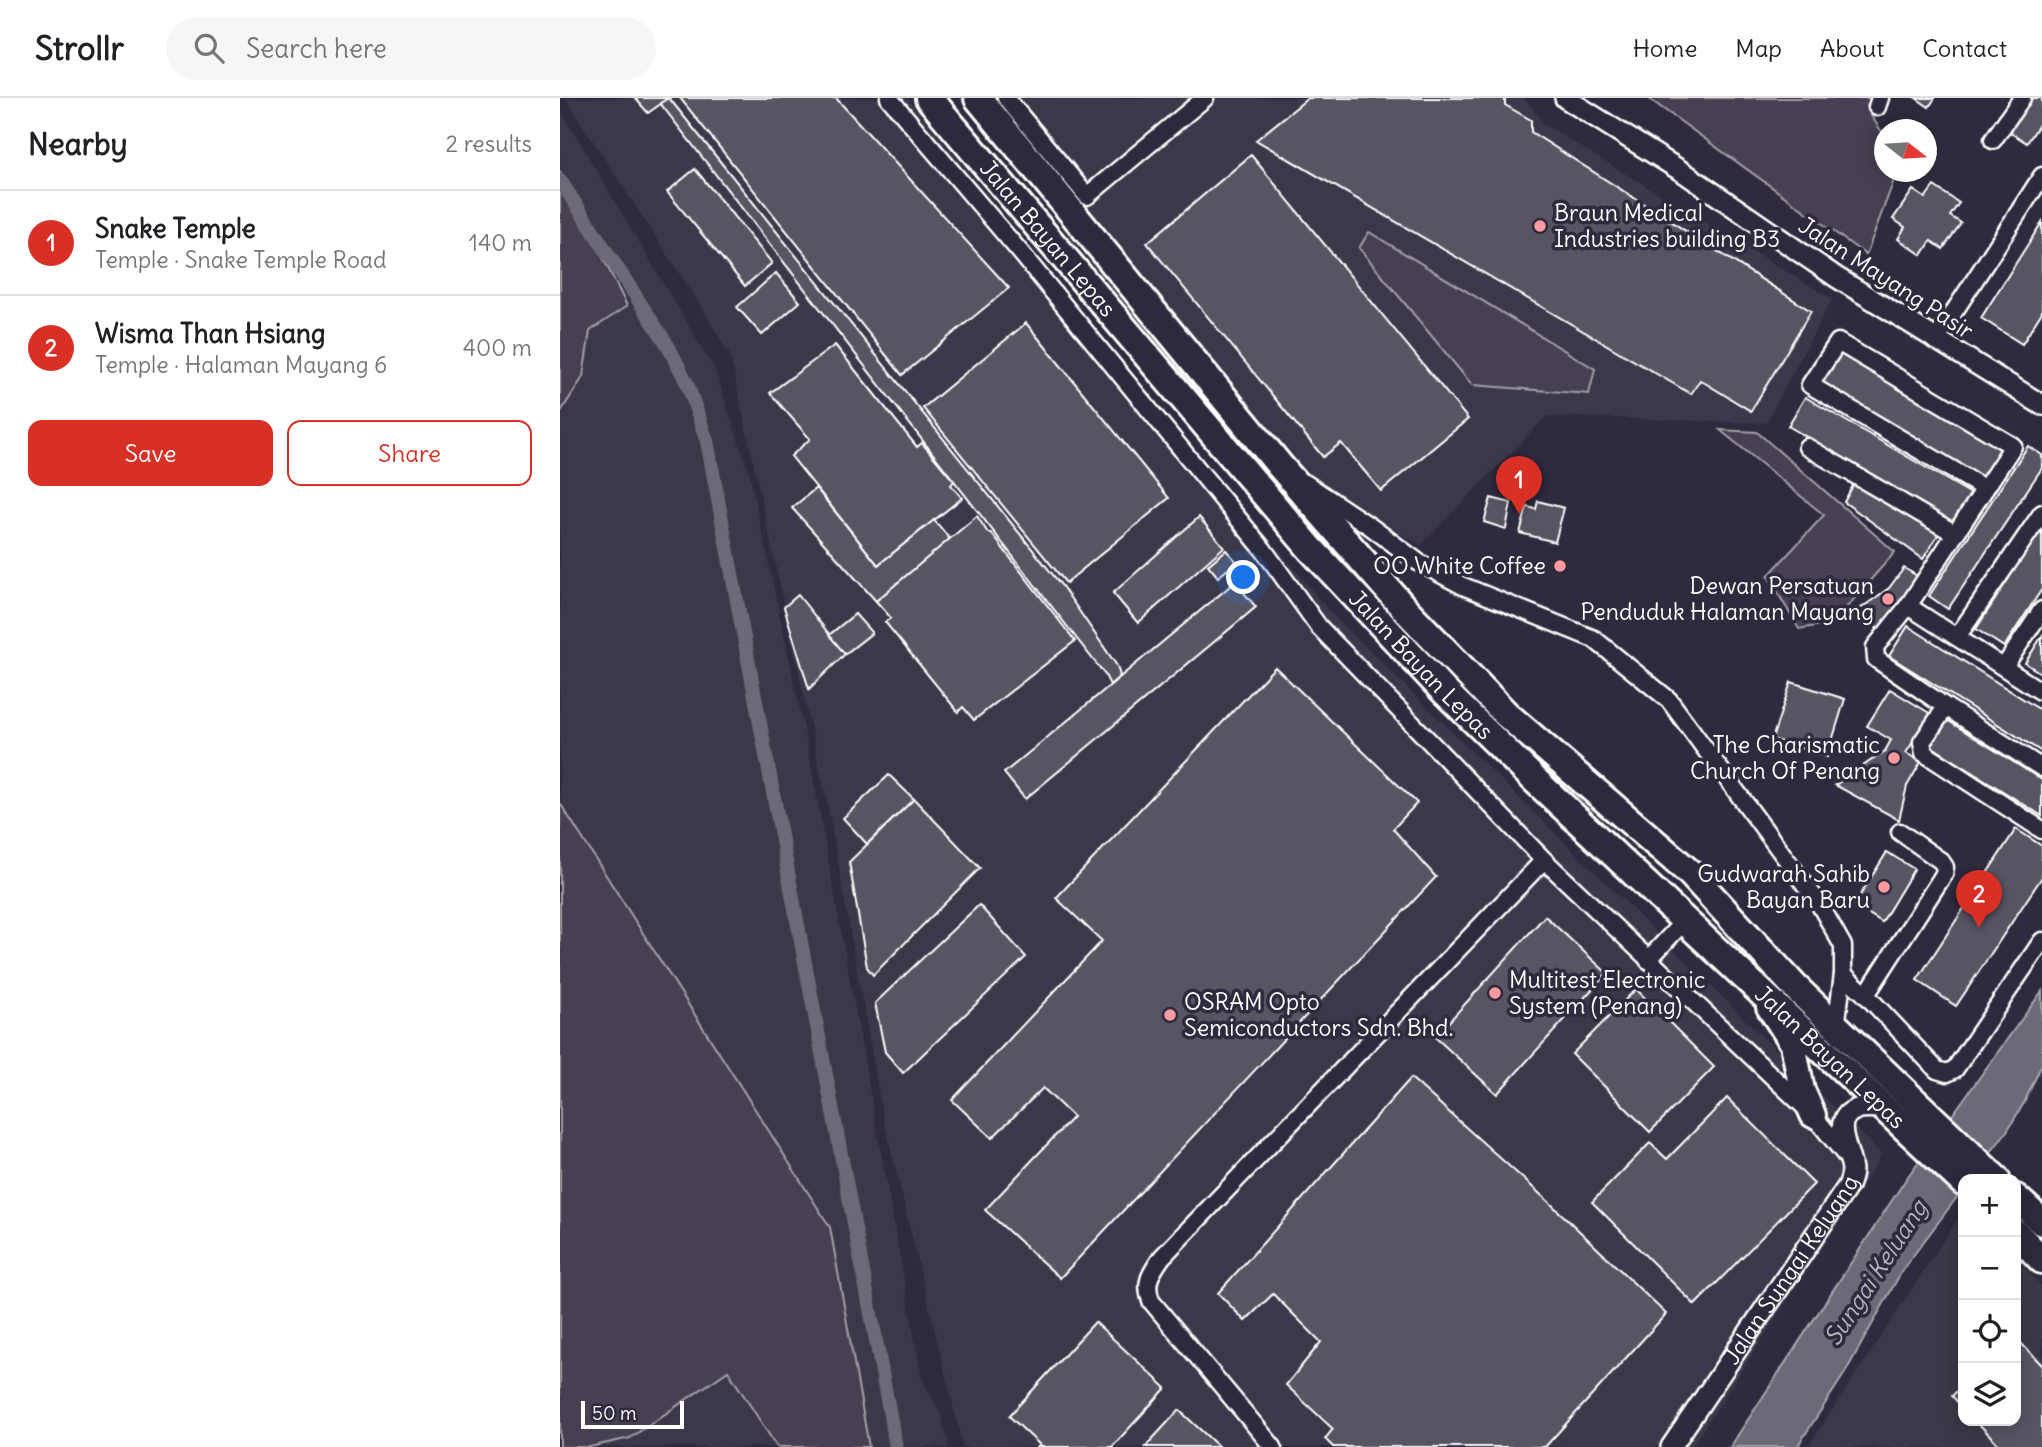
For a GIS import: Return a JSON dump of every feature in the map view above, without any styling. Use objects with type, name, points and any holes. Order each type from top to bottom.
[{"type":"highway","name":"Jalan Bayan Lepas","points":[[929,98],[1310,548],[1443,690],[1882,1108],[1919,1123],[1989,1174]]},
{"type":"highway","name":"Jalan Bayan Lepas","points":[[978,98],[1280,466],[1404,608],[1506,714],[1690,873],[1796,988],[1836,1027],[1919,1123],[1958,1175]]},
{"type":"highway","points":[[2021,1203],[2042,1222]]},
{"type":"highway","points":[[2020,1237],[2042,1260]]},
{"type":"main road","points":[[1749,979],[1793,1044],[1802,1090],[1813,1115]]},
{"type":"street","points":[[889,98],[1021,253],[1263,550],[1319,627],[1544,860],[1813,1115],[1847,1157]]},
{"type":"street","points":[[1006,98],[1087,196],[1205,98]]},
{"type":"street","name":"Jalan Mayang Pasir","points":[[1565,98],[1686,174],[1935,341],[2042,405]]},
{"type":"street","points":[[1993,140],[2022,98]]},
{"type":"street","points":[[1935,341],[2042,176]]},
{"type":"street","points":[[1985,489],[1810,385],[1838,342],[2013,446],[1985,489],[1954,533],[1908,606],[1875,647],[1874,653],[1876,659],[1946,707],[2042,768]]},
{"type":"street","points":[[1807,447],[1954,533]]},
{"type":"street","points":[[1280,466],[1418,562],[1463,586],[1594,639],[1670,700],[1820,905],[1843,946],[1843,974],[1836,1027]]},
{"type":"street","points":[[1956,637],[2042,513]]},
{"type":"street","points":[[1908,606],[2042,692]]},
{"type":"street","points":[[2004,667],[2042,610]]},
{"type":"street","points":[[1946,707],[1922,742],[1924,753],[2042,830]]},
{"type":"street","points":[[1867,995],[1944,874],[1945,867],[1941,861],[1900,832]]},
{"type":"street","points":[[1273,1447],[1151,1301],[1146,1289],[1152,1273],[1178,1241],[1544,860]]},
{"type":"street","points":[[1648,960],[1685,920]]},
{"type":"street","points":[[1843,974],[1867,995],[1937,1070],[1947,1073],[1955,1069],[2042,941]]},
{"type":"street","name":"Jalan Sungai Keluang","points":[[1671,1447],[1840,1200],[1852,1169],[1847,1157],[1842,1126],[1847,1115],[1857,1108],[1882,1108]]},
{"type":"shaded area","points":[[565,98],[907,98],[1329,611],[1882,1154],[1692,1447],[963,1447],[883,1117],[828,807],[730,355]]},
{"type":"shaded area","points":[[989,98],[1524,98],[1545,125],[1832,299],[1766,423],[1547,416],[1421,545],[1330,493],[1276,455]]},
{"type":"shaded area","points":[[1648,98],[1874,98],[1870,114],[1874,120],[1874,182],[1893,182],[1866,255]]},
{"type":"shaded area","points":[[560,109],[715,370],[750,476],[807,743],[922,1379],[941,1414],[949,1447],[560,1447]]},
{"type":"shaded area","points":[[560,171],[627,306],[590,331],[583,377],[560,413]]},
{"type":"shaded area","points":[[1369,232],[1595,369],[1589,394],[1472,385],[1359,248]]},
{"type":"shaded area","points":[[1720,430],[1757,432],[1895,552],[1833,623],[1799,629],[1768,576],[1824,515]]},
{"type":"shaded area","points":[[560,803],[830,1227],[869,1447],[777,1447],[728,1371],[630,1438],[590,1447],[560,1447]]},
{"type":"shaded area","points":[[1958,1219],[1958,1426],[2021,1426],[2021,1263],[2042,1287],[2042,1447],[1808,1447]]},
{"type":"water","name":"Sungai Keluang","points":[[2042,991],[2042,1064],[2024,1103],[1975,1174],[1958,1174],[1958,1196],[1903,1269],[1845,1373],[1797,1447],[1730,1447],[1906,1179]]},
{"type":"building","points":[[635,98],[669,98],[648,113]]},
{"type":"building","points":[[669,98],[1062,586],[1117,666],[1120,676],[1110,685],[1105,675],[660,103]]},
{"type":"building","points":[[680,98],[836,98],[1009,288],[902,375]]},
{"type":"building","name":"Braun Medical Industries building B3","points":[[1308,98],[1505,98],[1505,105],[1531,120],[1531,132],[1811,311],[1751,411],[1700,380],[1691,394],[1256,140]]},
{"type":"building","points":[[1916,98],[1935,98],[1929,107]]},
{"type":"building","points":[[2028,98],[2042,98],[2042,120],[2027,143],[2007,130]]},
{"type":"building","points":[[1251,155],[1468,419],[1381,491],[1341,443],[1323,457],[1147,243]]},
{"type":"building","points":[[695,169],[772,263],[745,286],[667,192]]},
{"type":"building","points":[[1934,186],[1959,203],[1950,216],[1961,223],[1943,249],[1931,241],[1922,255],[1898,239],[1905,227],[1893,219],[1913,190],[1925,198]]},
{"type":"building","points":[[2042,222],[2042,312],[2022,344],[1981,318]]},
{"type":"building","points":[[776,273],[800,302],[762,335],[737,307]]},
{"type":"building","points":[[1026,323],[1169,498],[1066,583],[923,408]]},
{"type":"building","points":[[835,345],[917,447],[922,443],[954,481],[951,485],[962,498],[878,565],[791,456],[810,439],[770,393]]},
{"type":"building","points":[[1838,350],[2003,450],[1983,482],[1819,381]]},
{"type":"building","points":[[1805,397],[1973,495],[1956,524],[1788,426]]},
{"type":"building","points":[[2028,446],[2042,455],[2042,468],[1948,609],[1929,596]]},
{"type":"building","points":[[1856,480],[1939,533],[1923,559],[1844,502]]},
{"type":"building","points":[[816,488],[878,565],[934,520],[950,539],[876,601],[792,508]]},
{"type":"building","points":[[1491,498],[1511,503],[1506,529],[1484,522]]},
{"type":"building","points":[[1538,501],[1564,508],[1555,542],[1520,533],[1527,507],[1536,509]]},
{"type":"building","points":[[977,516],[1075,641],[974,720],[963,707],[958,712],[885,622],[891,618],[876,601]]},
{"type":"building","points":[[1199,517],[1224,547],[1138,623],[1113,593]]},
{"type":"building","points":[[2042,527],[2042,589],[2004,647],[1976,629]]},
{"type":"building","points":[[1226,550],[1237,562],[1218,577],[1208,565]]},
{"type":"building","name":"Dewan Persatuan Penduduk Halaman Mayang","points":[[1904,568],[1919,577],[1881,632],[1857,611],[1889,588]]},
{"type":"building","points":[[1235,582],[1256,607],[1025,799],[1004,773]]},
{"type":"building","points":[[798,595],[845,654],[809,689],[784,607]]},
{"type":"building","points":[[855,614],[872,633],[845,654],[829,635]]},
{"type":"building","points":[[1908,626],[2042,711],[2042,752],[1889,656]]},
{"type":"building","points":[[2042,636],[2042,674],[2025,663]]},
{"type":"building","name":"OSRAM Opto Semiconductors Sdn. Bhd.","points":[[1275,667],[1417,803],[1393,829],[1436,877],[1060,1278],[985,1210],[1073,1117],[1043,1088],[992,1138],[952,1100],[1102,941],[1056,898]]},
{"type":"building","points":[[1791,682],[1845,699],[1827,757],[1772,739]]},
{"type":"building","name":"The Charismatic Church Of Penang","points":[[1890,689],[1931,714],[1906,753],[1921,762],[1907,786],[1899,820],[1835,785],[1885,751],[1891,740],[1867,726]]},
{"type":"building","points":[[1947,720],[2042,780],[2042,816],[1931,746]]},
{"type":"building","points":[[889,775],[914,799],[867,844],[843,818]]},
{"type":"building","points":[[914,799],[980,868],[873,975],[867,967],[849,862]]},
{"type":"building","points":[[2016,829],[2042,846],[2042,877],[1956,1006],[1917,980]]},
{"type":"building","name":"Gudwarah Sahib Bayan Baru","points":[[1887,852],[1914,869],[1882,922],[1854,905]]},
{"type":"building","points":[[979,905],[1026,957],[903,1073],[885,1052],[875,1003]]},
{"type":"building","points":[[1545,916],[1607,973],[1497,1094],[1435,1037]]},
{"type":"building","points":[[1636,989],[1714,1067],[1650,1132],[1572,1054]]},
{"type":"building","points":[[1411,1078],[1549,1202],[1666,1314],[1545,1447],[1333,1447],[1325,1439],[1333,1429],[1286,1385],[1321,1342],[1273,1294],[1245,1321],[1218,1293]]},
{"type":"building","points":[[1727,1098],[1814,1184],[1695,1305],[1592,1202],[1650,1143],[1667,1159]]},
{"type":"building","points":[[1095,1322],[1166,1388],[1112,1447],[1038,1447],[1040,1445],[1009,1416]]},
{"type":"building","points":[[2021,1343],[2042,1365],[2042,1447],[2001,1447],[1981,1426],[2021,1426]]},
{"type":"building","points":[[1958,1390],[1958,1403],[1952,1396]]},
{"type":"building","points":[[1179,1410],[1219,1447],[1145,1447]]},
{"type":"waterway","points":[[560,180],[667,344],[687,383],[707,441],[896,1447]]},
{"type":"place","name":"Braun Medical Industries building B3","points":[[1540,226]]},
{"type":"place","name":"Snake Temple","points":[[1519,514]]},
{"type":"place","name":"OO White Coffee","points":[[1560,566]]},
{"type":"place","name":"Dewan Persatuan Penduduk Halaman Mayang","points":[[1888,599]]},
{"type":"place","name":"The Charismatic Church Of Penang","points":[[1894,758]]},
{"type":"place","name":"Gudwarah Sahib Bayan Baru","points":[[1884,887]]},
{"type":"place","name":"Wisma Than Hsiang","points":[[1979,928]]},
{"type":"place","name":"Multitest Electronic System (Penang)","points":[[1495,993]]},
{"type":"place","name":"OSRAM Opto Semiconductors Sdn. Bhd.","points":[[1170,1015]]}]
